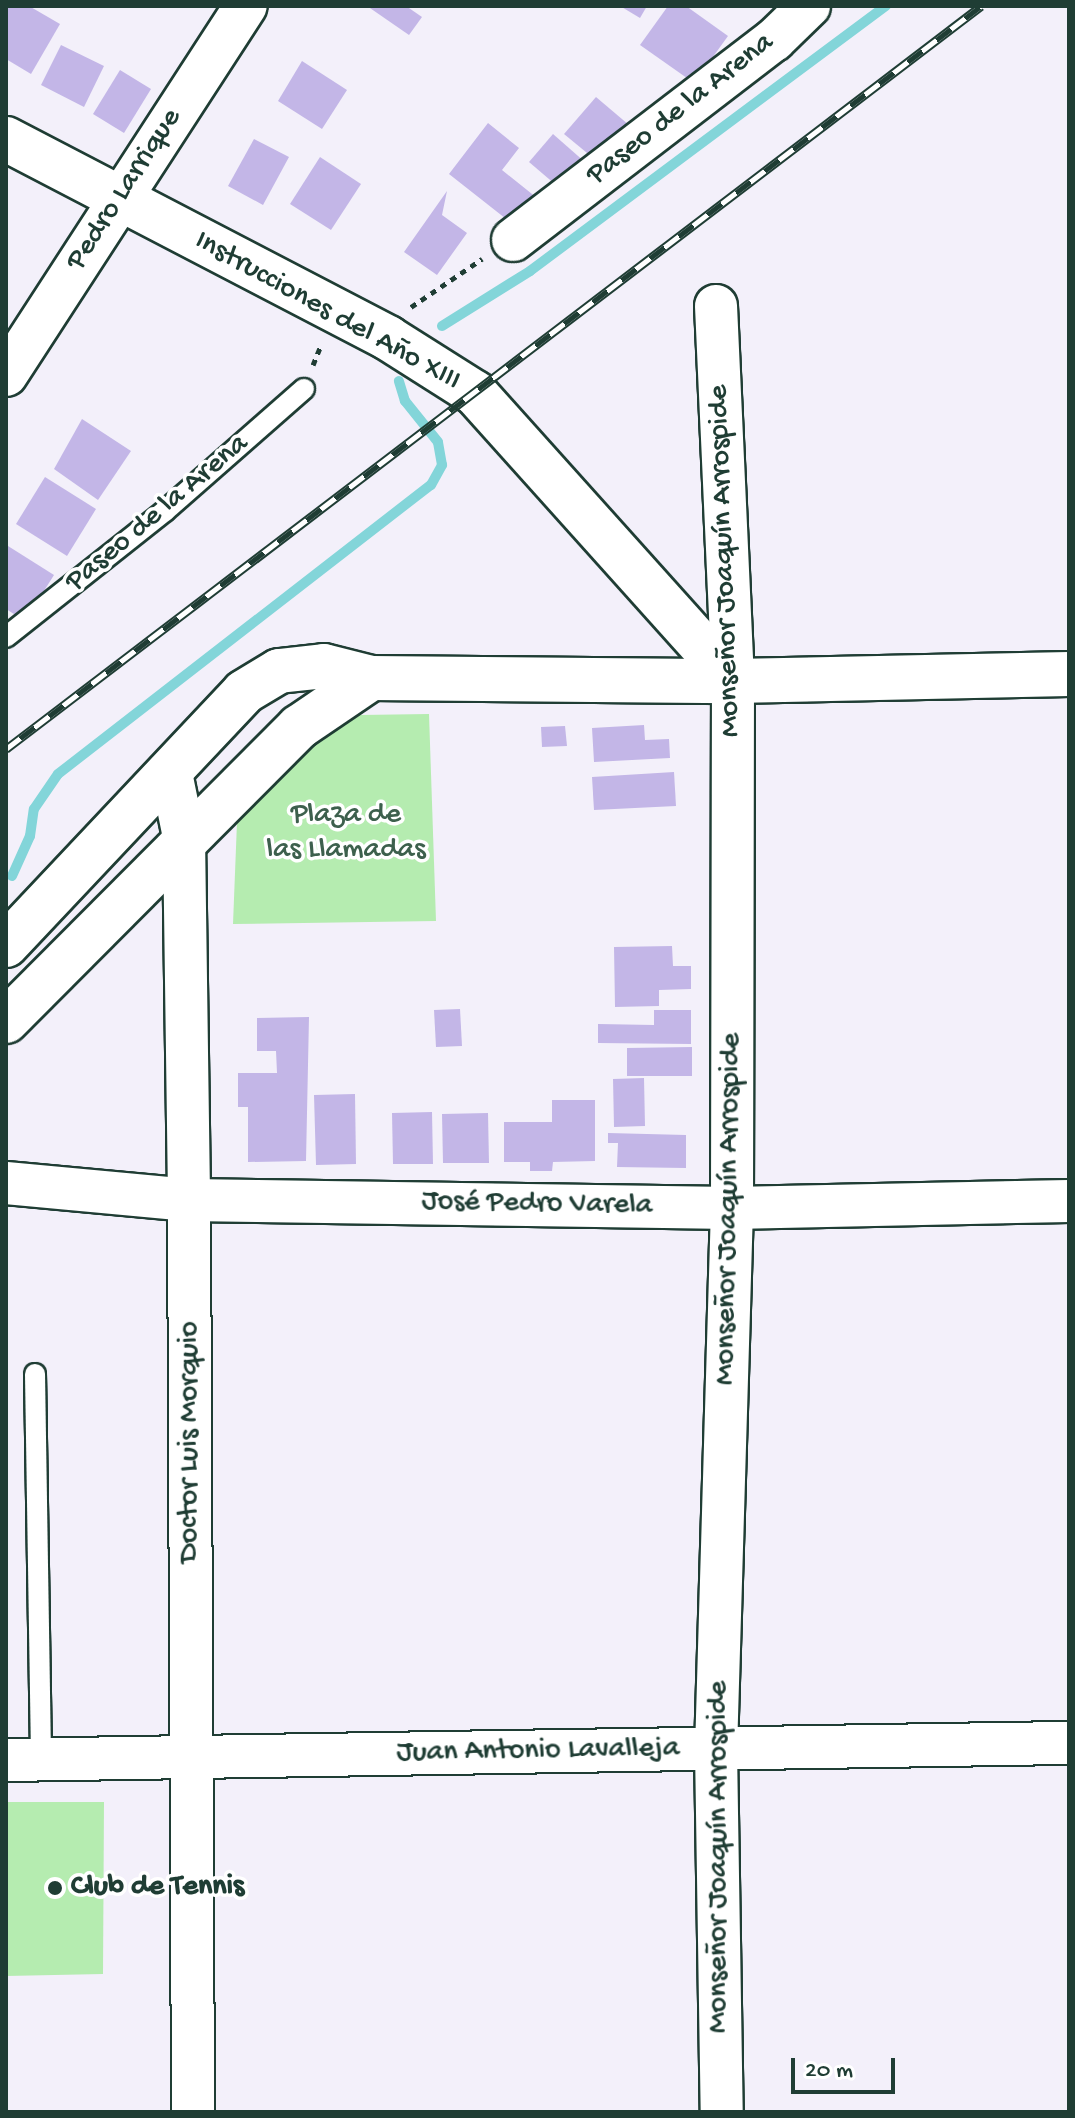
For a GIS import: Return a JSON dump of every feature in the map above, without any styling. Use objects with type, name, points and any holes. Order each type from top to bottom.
[{"type":"street","name":"Pedro Larrique","points":[[6,375],[117,199],[246,6]]},
{"type":"street","name":"Paseo de la Arena","points":[[513,240],[774,40],[809,6]]},
{"type":"street","name":"Instrucciones del Año XIII","points":[[6,139],[388,338],[475,393],[733,681]]},
{"type":"street","name":"Monseñor Joaquín Arrospide","points":[[716,306],[733,681],[732,1208],[716,1749],[722,2112]]},
{"type":"street","points":[[6,945],[244,692],[279,671],[324,666],[371,678],[733,681],[1069,674]]},
{"type":"street","points":[[6,1021],[184,837],[299,727],[371,678]]},
{"type":"street","name":"Doctor Luis Morquio","points":[[171,773],[184,837],[194,1757],[193,2112]]},
{"type":"street","name":"José Pedro Varela","points":[[6,1183],[189,1200],[732,1208],[1069,1201]]},
{"type":"street","name":"Juan Antonio Lavalleja","points":[[23,1760],[1069,1743]]},
{"type":"lane","name":"Paseo de la Arena","points":[[8,637],[304,389]]},
{"type":"lane","points":[[23,1760],[35,1374]]},
{"type":"path","points":[[420,297],[513,240]]},
{"type":"green space","name":"Plaza de las Llamadas","points":[[429,714],[436,921],[233,924],[237,822],[320,737],[360,715]]},
{"type":"green space","name":"Club de Tennis","points":[[6,1802],[104,1802],[103,1974],[6,1976]]},
{"type":"building","points":[[6,6],[29,6],[60,24],[31,74],[6,59]]},
{"type":"building","points":[[367,6],[406,6],[422,17],[409,35]]},
{"type":"building","points":[[620,6],[647,6],[640,18]]},
{"type":"building","points":[[668,6],[686,6],[728,36],[694,83],[640,45]]},
{"type":"building","points":[[61,45],[104,66],[84,107],[41,85]]},
{"type":"building","points":[[302,61],[347,90],[322,129],[278,101]]},
{"type":"building","points":[[120,70],[151,89],[124,133],[93,114]]},
{"type":"building","points":[[596,97],[629,125],[598,162],[564,134]]},
{"type":"building","points":[[488,123],[519,148],[502,170],[542,202],[520,230],[449,174]]},
{"type":"building","points":[[553,134],[586,163],[563,191],[529,162]]},
{"type":"building","points":[[254,139],[289,157],[263,205],[228,186]]},
{"type":"building","points":[[320,157],[361,184],[331,230],[290,204]]},
{"type":"building","points":[[447,191],[442,215],[467,233],[437,275],[404,252]]},
{"type":"building","points":[[82,419],[131,451],[98,500],[54,469]]},
{"type":"building","points":[[45,477],[96,509],[67,556],[16,524]]},
{"type":"building","points":[[8,546],[54,575],[25,621],[6,609]]},
{"type":"building","points":[[644,725],[645,740],[669,739],[670,758],[594,762],[592,728]]},
{"type":"building","points":[[565,726],[567,746],[542,747],[541,727]]},
{"type":"building","points":[[674,772],[676,806],[594,810],[592,777]]},
{"type":"building","points":[[672,946],[673,966],[691,966],[691,989],[659,990],[659,1006],[615,1007],[614,947]]},
{"type":"building","points":[[460,1009],[462,1046],[436,1047],[434,1010]]},
{"type":"building","points":[[654,1010],[691,1010],[691,1044],[598,1043],[598,1024],[654,1025]]},
{"type":"building","points":[[309,1017],[306,1161],[248,1162],[248,1107],[238,1107],[238,1073],[277,1073],[276,1051],[257,1051],[257,1018]]},
{"type":"building","points":[[692,1047],[692,1076],[627,1076],[627,1048]]},
{"type":"building","points":[[644,1078],[645,1126],[614,1127],[613,1079]]},
{"type":"building","points":[[355,1094],[356,1164],[316,1165],[314,1095]]},
{"type":"building","points":[[552,1100],[595,1100],[595,1161],[553,1162],[552,1171],[530,1171],[530,1162],[504,1162],[504,1122],[552,1122]]},
{"type":"building","points":[[432,1112],[433,1164],[393,1164],[392,1113]]},
{"type":"building","points":[[488,1113],[489,1163],[443,1163],[442,1114]]},
{"type":"building","points":[[608,1133],[686,1135],[686,1168],[617,1167],[618,1143],[608,1143]]},
{"type":"waterway","points":[[442,326],[530,271],[886,6]]},
{"type":"waterway","points":[[12,876],[30,836],[34,809],[58,774],[431,485],[442,465],[438,442],[405,401],[399,381]]},
{"type":"railway","points":[[6,749],[981,6]]},
{"type":"place","name":"Club de Tennis","points":[[55,1888]]}]
